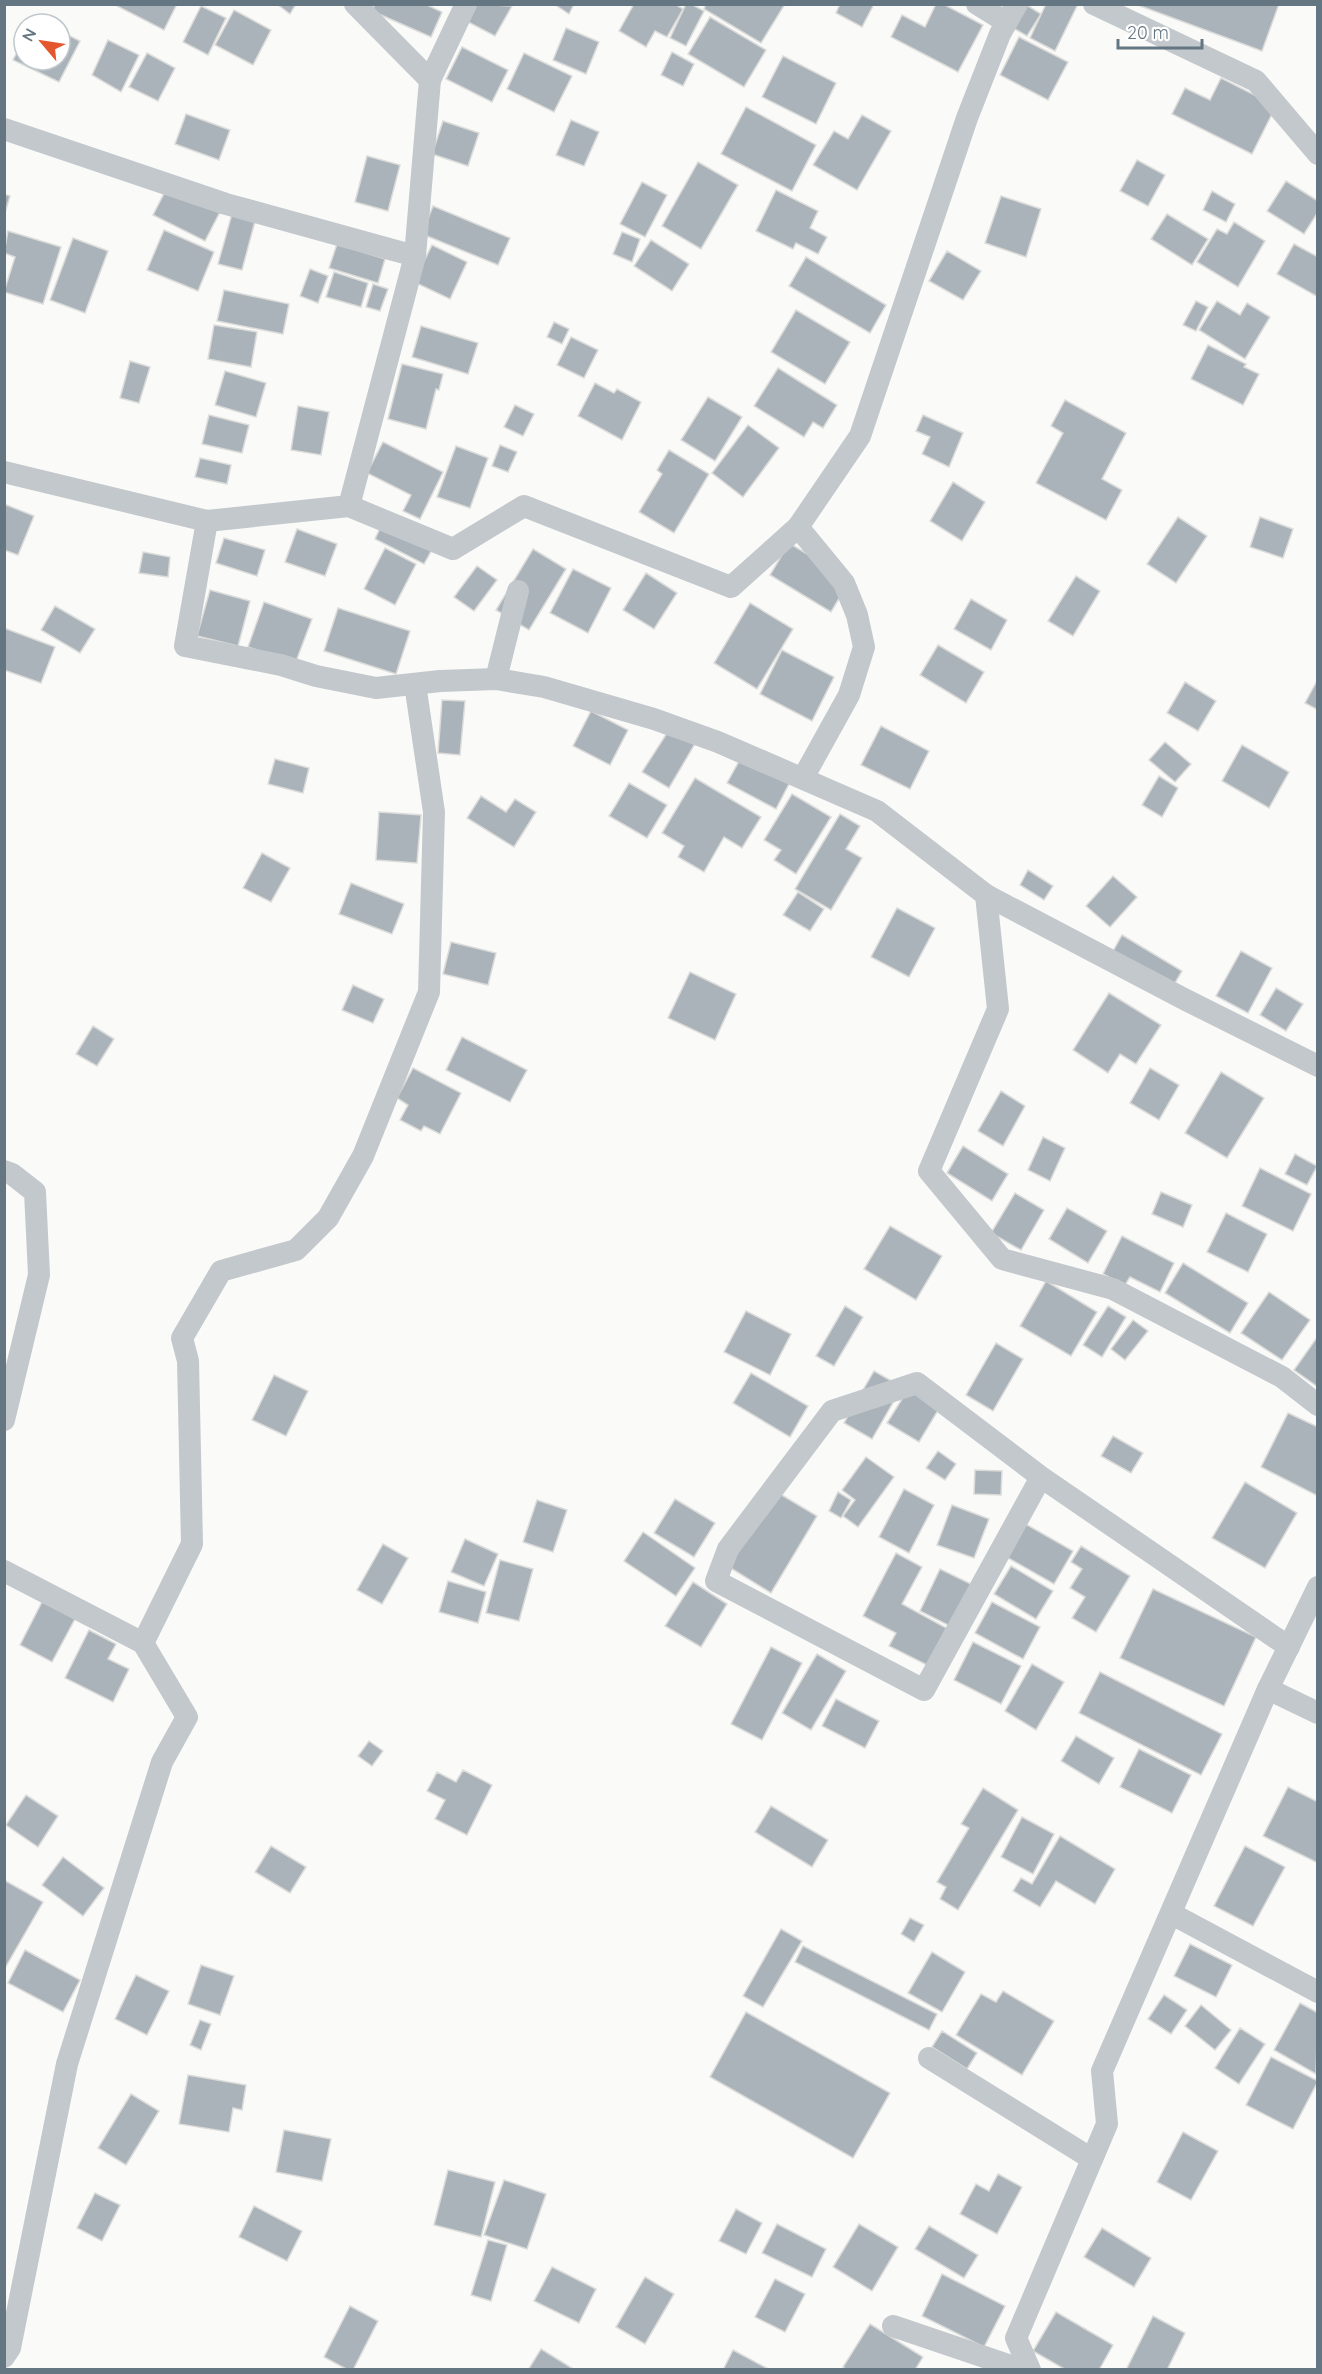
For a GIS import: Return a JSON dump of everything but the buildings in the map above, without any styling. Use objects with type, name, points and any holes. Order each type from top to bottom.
[{"type":"street","points":[[355,4],[430,80]]},
{"type":"street","points":[[349,506],[415,256],[430,80],[466,4]]},
{"type":"street","points":[[4,472],[207,521],[349,506],[453,549],[524,506],[731,587],[798,527],[860,435],[967,118],[1011,14],[977,4]]},
{"type":"street","points":[[1094,4],[1256,81],[1317,154]]},
{"type":"street","points":[[4,129],[226,204],[415,256]]},
{"type":"street","points":[[207,521],[185,646],[281,665],[316,676],[376,688],[440,681],[496,679],[544,687],[654,719],[718,742],[878,811],[986,895],[1317,1066]]},
{"type":"street","points":[[798,527],[844,583],[857,615],[864,647],[849,695],[803,778]]},
{"type":"street","points":[[496,679],[518,591]]},
{"type":"street","points":[[143,1643],[192,1544],[188,1361],[182,1338],[221,1271],[296,1250],[328,1218],[363,1156],[429,992],[434,812],[415,684]]},
{"type":"street","points":[[986,895],[998,1009],[928,1171],[1002,1259],[1113,1289],[1281,1377],[1317,1405]]},
{"type":"street","points":[[4,1171],[12,1174],[35,1192],[39,1275],[4,1420]]},
{"type":"street","points":[[1041,1477],[924,1690],[716,1581],[728,1548],[832,1411],[917,1383],[1041,1477],[1289,1647]]},
{"type":"street","points":[[4,1571],[143,1643],[187,1717],[162,1762],[68,2064],[10,2348],[4,2357]]},
{"type":"street","points":[[1030,2370],[1016,2338],[1107,2124],[1102,2071],[1268,1689],[1317,1587]]},
{"type":"street","points":[[1268,1689],[1317,1713]]},
{"type":"street","points":[[1172,1914],[1317,1992]]},
{"type":"street","points":[[929,2058],[1092,2159]]},
{"type":"street","points":[[893,2326],[1023,2370]]}]
